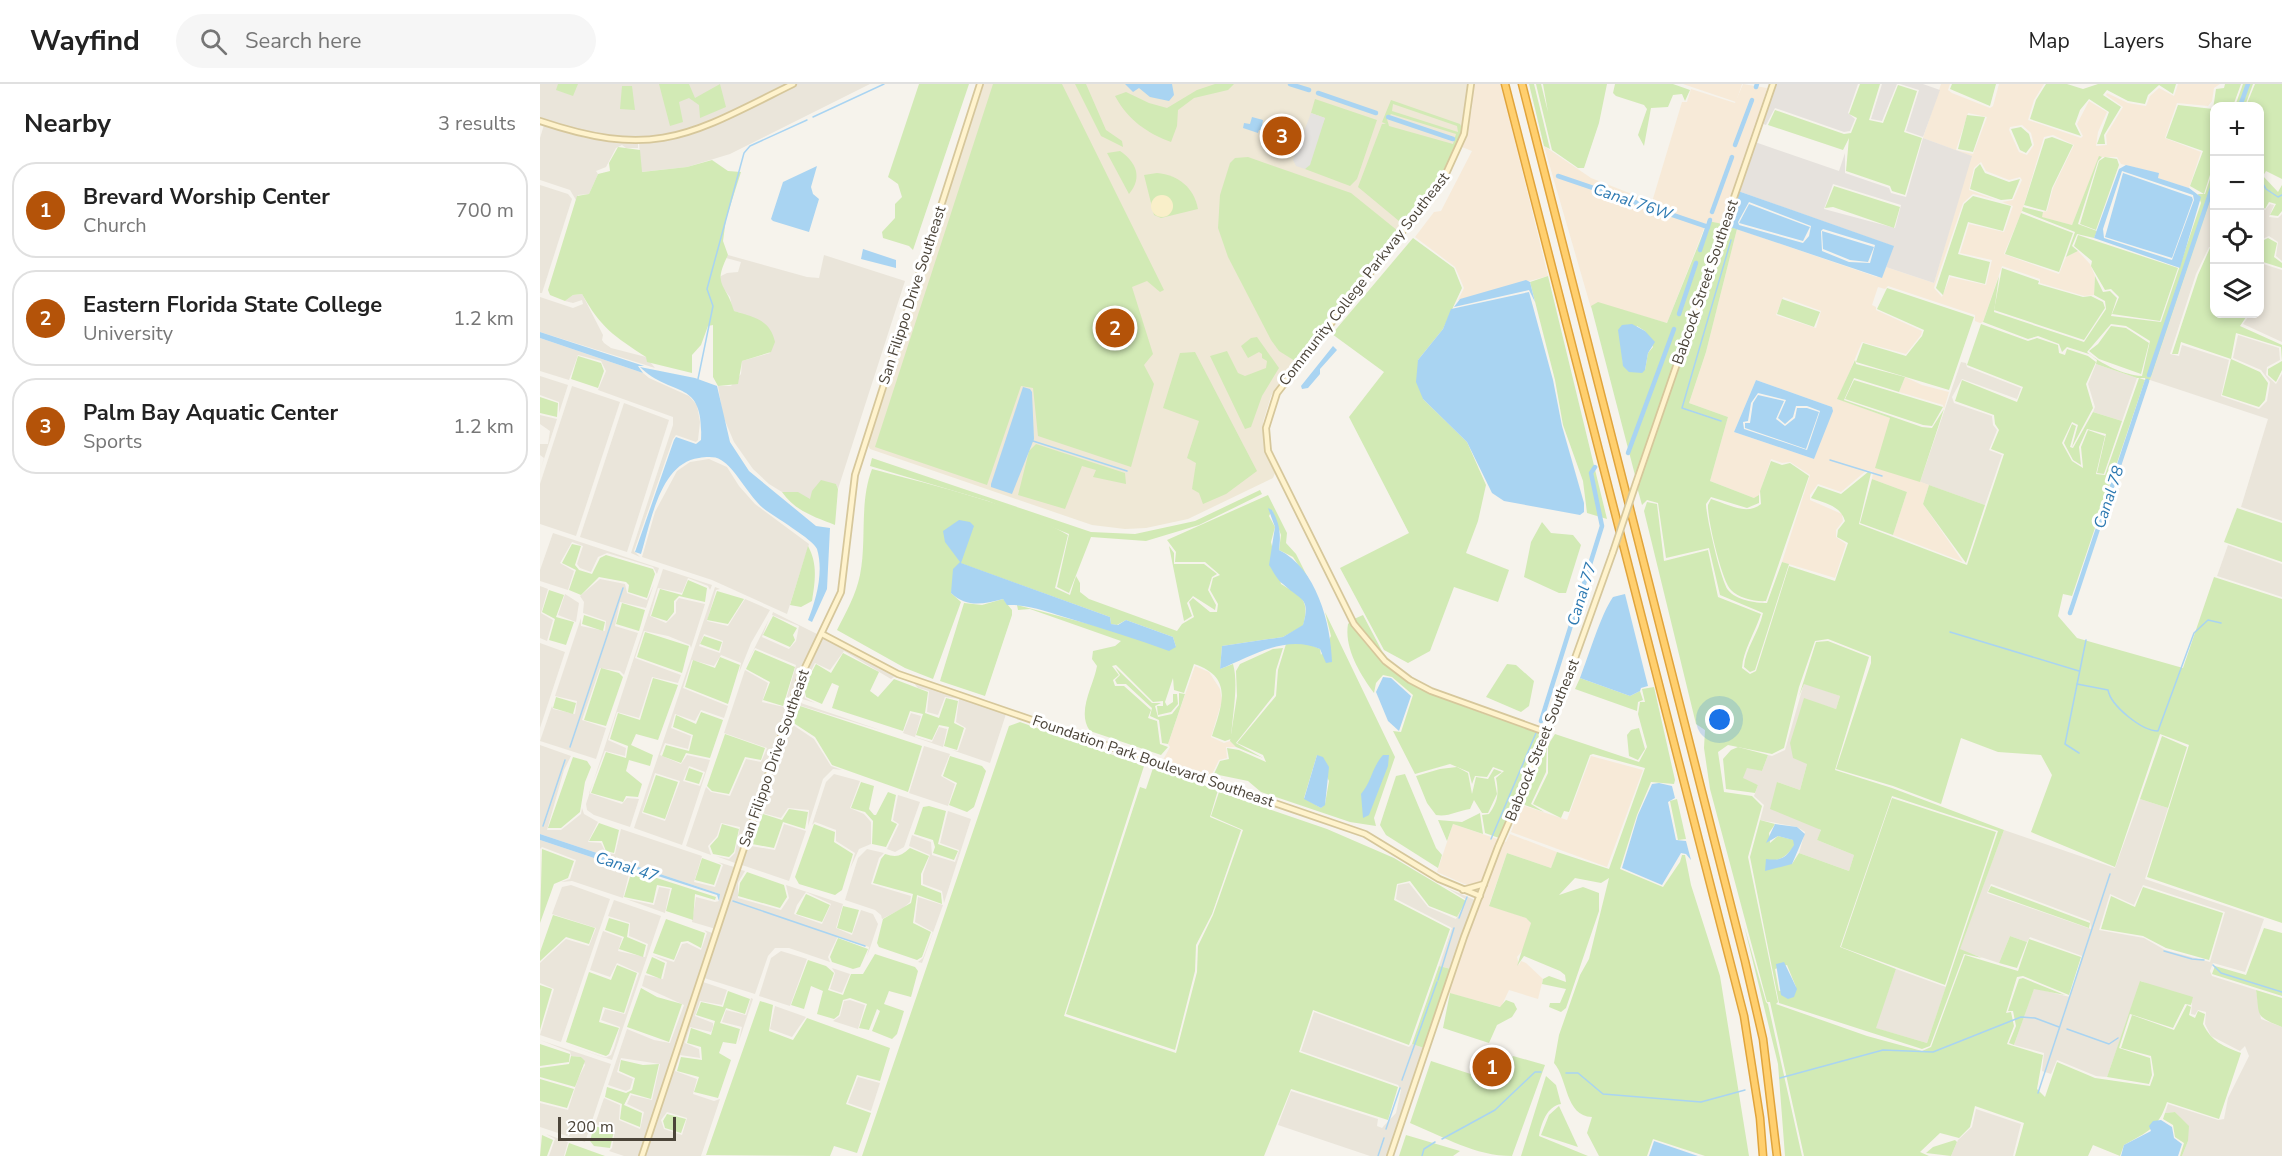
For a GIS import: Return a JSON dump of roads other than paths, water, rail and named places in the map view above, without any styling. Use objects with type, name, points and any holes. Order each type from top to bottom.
[{"type":"highway","points":[[1505,84],[1744,1016],[1759,1107],[1763,1156]]},
{"type":"highway","points":[[1522,84],[1745,961],[1763,1039],[1777,1156]]},
{"type":"street","points":[[540,121],[586,136],[611,140],[633,142],[662,139],[710,125],[794,84]]},
{"type":"street","name":"San Filippo Drive Southeast","points":[[642,1156],[801,676],[841,592],[855,475],[980,84]]},
{"type":"street","name":"Community College Parkway Southeast","points":[[1471,84],[1464,134],[1444,178],[1277,393],[1266,428],[1268,452],[1354,624],[1378,654],[1403,676],[1431,691],[1548,733]]},
{"type":"street","name":"Babcock Street Southeast","points":[[1390,1156],[1484,884],[1548,733],[1613,552],[1773,84]]},
{"type":"street","name":"Foundation Park Boulevard Southeast","points":[[822,634],[898,674],[1365,834],[1439,879],[1480,896]]},
{"type":"street","points":[[1463,890],[1484,884]]},
{"type":"water","points":[[1125,84],[1172,84],[1174,95],[1169,101],[1150,97],[1139,88],[1133,92]]},
{"type":"water","points":[[1252,117],[1263,120],[1262,125],[1268,127],[1275,124],[1271,138],[1267,132],[1259,130],[1258,133],[1243,128],[1244,123],[1250,124]]},
{"type":"water","points":[[2126,165],[2159,173],[2158,178],[2189,188],[2201,197],[2180,268],[2094,238],[2119,169]],"holes":[[[2122,171],[2193,195],[2194,200],[2172,260],[2104,238],[2103,229]]]},
{"type":"water","points":[[817,166],[811,187],[813,194],[819,199],[809,232],[773,221],[771,219],[783,182]]},
{"type":"water","points":[[2123,173],[2192,197],[2193,200],[2172,258],[2105,237]]},
{"type":"water","points":[[1738,191],[1894,246],[1882,278],[1727,226]],"holes":[[[1749,202],[1811,226],[1809,236],[1803,243],[1739,225],[1738,222]],[[1823,229],[1875,245],[1870,263],[1849,262],[1822,251],[1821,231]]]},
{"type":"water","points":[[1749,204],[1810,227],[1803,241],[1739,223]]},
{"type":"water","points":[[1822,231],[1874,247],[1868,262],[1850,260],[1823,249]]},
{"type":"water","points":[[863,249],[896,260],[896,268],[861,259]]},
{"type":"water","points":[[1526,280],[1530,282],[1535,302],[1529,290],[1454,307],[1460,299]]},
{"type":"water","points":[[1529,292],[1553,380],[1562,426],[1584,503],[1584,512],[1580,515],[1504,501],[1492,493],[1467,442],[1423,399],[1416,382],[1418,360],[1443,329],[1451,309]]},
{"type":"water","points":[[1632,324],[1645,331],[1655,342],[1648,353],[1645,370],[1642,373],[1629,372],[1623,366],[1618,330],[1622,325]]},
{"type":"water","points":[[540,332],[644,366],[638,366],[643,373],[540,338]]},
{"type":"water","points":[[1333,346],[1337,350],[1320,369],[1320,374],[1308,388],[1302,389],[1301,386]]},
{"type":"water","points":[[640,367],[695,378],[717,386],[730,442],[749,471],[816,526],[830,528],[827,589],[812,622],[808,620],[816,595],[820,567],[817,549],[801,534],[763,508],[731,469],[719,459],[699,458],[686,462],[675,471],[659,496],[641,554],[635,552],[674,440],[676,437],[696,444],[701,440],[701,420],[692,398],[652,377]]},
{"type":"water","points":[[1756,380],[1832,407],[1833,411],[1814,459],[1734,432]],"holes":[[[1758,393],[1786,400],[1778,418],[1785,424],[1793,417],[1796,406],[1807,406],[1820,411],[1807,450],[1744,429],[1743,422],[1748,421],[1751,403]]]},
{"type":"water","points":[[1023,387],[1032,392],[1034,439],[1012,494],[991,487],[991,484]]},
{"type":"water","points":[[1758,395],[1784,401],[1776,419],[1785,426],[1795,418],[1797,408],[1819,412],[1806,449],[1745,428],[1745,423],[1750,423],[1753,403]]},
{"type":"water","points":[[1268,508],[1272,510],[1277,520],[1280,534],[1279,550],[1292,558],[1303,570],[1319,598],[1329,631],[1332,662],[1326,663],[1320,649],[1295,644],[1269,648],[1220,669],[1222,646],[1283,637],[1303,625],[1306,609],[1303,600],[1279,580],[1269,565],[1275,527]]},
{"type":"water","points":[[959,520],[970,522],[974,526],[961,563],[1110,617],[1111,624],[1118,625],[1126,620],[1173,637],[1176,647],[1169,651],[1047,612],[1007,605],[1003,599],[976,604],[957,598],[951,593],[953,569],[960,562],[945,542],[943,531]]},
{"type":"water","points":[[1625,594],[1648,686],[1630,696],[1580,678],[1609,604],[1613,597]]},
{"type":"water","points":[[1383,677],[1391,678],[1411,696],[1399,731],[1388,721],[1376,692]]},
{"type":"water","points":[[1317,755],[1323,757],[1329,767],[1325,805],[1321,808],[1304,799]]},
{"type":"water","points":[[1383,755],[1389,755],[1388,766],[1369,815],[1363,818],[1361,794]]},
{"type":"water","points":[[1652,784],[1672,786],[1675,798],[1668,802],[1676,840],[1686,841],[1691,860],[1686,854],[1681,853],[1662,885],[1622,868],[1638,815]]},
{"type":"water","points":[[1775,824],[1797,827],[1805,834],[1792,864],[1765,871],[1766,859],[1783,858],[1794,845],[1793,840],[1778,836],[1766,843]]},
{"type":"water","name":"Canal 47","points":[[540,834],[720,894],[719,901],[717,895],[633,868],[630,870],[540,840]]},
{"type":"water","points":[[1784,962],[1797,989],[1794,997],[1788,999],[1781,995],[1776,964]]},
{"type":"water","points":[[2161,1120],[2172,1127],[2174,1138],[2182,1144],[2178,1156],[2121,1156],[2124,1145],[2151,1131],[2149,1126],[2153,1121]]},
{"type":"water","points":[[1654,1141],[1698,1156],[1649,1156]]},
{"type":"waterway","points":[[813,117],[884,84]]},
{"type":"waterway","name":"Canal 76W","points":[[1290,84],[1309,90]]},
{"type":"waterway","name":"Canal 78","points":[[2241,102],[2248,84]]},
{"type":"waterway","name":"Canal 76W","points":[[1318,93],[1376,113]]},
{"type":"waterway","name":"Canal 77","points":[[1735,145],[1752,100]]},
{"type":"waterway","name":"Canal 76W","points":[[1388,117],[1453,139]]},
{"type":"waterway","points":[[698,379],[713,306],[707,289],[744,153],[750,146],[807,120]]},
{"type":"waterway","name":"Canal 77","points":[[1712,212],[1732,157]]},
{"type":"waterway","name":"Canal 76W","points":[[1558,176],[1708,227]]},
{"type":"waterway","points":[[2264,186],[2278,197],[2282,195]]},
{"type":"waterway","name":"Canal 78","points":[[2149,375],[2210,194]]},
{"type":"waterway","name":"Canal 77","points":[[1700,250],[1710,220]]},
{"type":"waterway","points":[[1721,421],[1682,408],[1731,240]]},
{"type":"waterway","name":"Canal 77","points":[[1679,314],[1696,263]]},
{"type":"waterway","name":"Canal 77","points":[[1628,453],[1674,329]]},
{"type":"waterway","name":"Canal 78","points":[[2070,613],[2147,381]]},
{"type":"waterway","points":[[1033,441],[1127,471]]},
{"type":"waterway","points":[[1830,460],[1882,476]]},
{"type":"waterway","name":"Canal 77","points":[[1541,721],[1602,526],[1591,473],[1595,467]]},
{"type":"waterway","points":[[570,747],[623,588]]},
{"type":"waterway","points":[[2077,684],[2108,690],[2115,703],[2128,716],[2144,727],[2158,731],[2194,633],[2208,620],[2221,623]]},
{"type":"waterway","points":[[1950,632],[2079,671]]},
{"type":"waterway","points":[[2079,753],[2065,744],[2086,640]]},
{"type":"waterway","points":[[1491,839],[1536,733]]},
{"type":"waterway","points":[[543,826],[565,760]]},
{"type":"waterway","points":[[2038,1093],[2110,874]]},
{"type":"waterway","points":[[1459,918],[1467,897]]},
{"type":"waterway","points":[[733,901],[865,946]]},
{"type":"waterway","points":[[1438,980],[1454,928]]},
{"type":"waterway","points":[[2164,951],[2204,960]]},
{"type":"waterway","points":[[2213,965],[2221,973],[2282,992]]},
{"type":"waterway","points":[[1402,1080],[1437,982]]},
{"type":"waterway","points":[[1780,1078],[1883,1050],[1933,1052],[2021,1017],[2035,1018],[2059,1027]]},
{"type":"waterway","points":[[2067,1029],[2109,1044],[2118,1038]]},
{"type":"waterway","points":[[1442,1139],[1495,1110],[1535,1072],[1541,1072]]},
{"type":"waterway","points":[[1566,1073],[1578,1073],[1603,1094],[1701,1102],[1745,1090]]},
{"type":"waterway","points":[[1386,1129],[1400,1088]]},
{"type":"waterway","points":[[1378,1156],[1384,1138]]},
{"type":"waterway","points":[[1422,1156],[1424,1149],[1435,1142]]},
{"type":"place","name":"Palm Bay Aquatic Center","points":[[1282,136]]},
{"type":"place","name":"Eastern Florida State College","points":[[1115,328]]},
{"type":"place","name":"Brevard Worship Center","points":[[1492,1067]]}]
